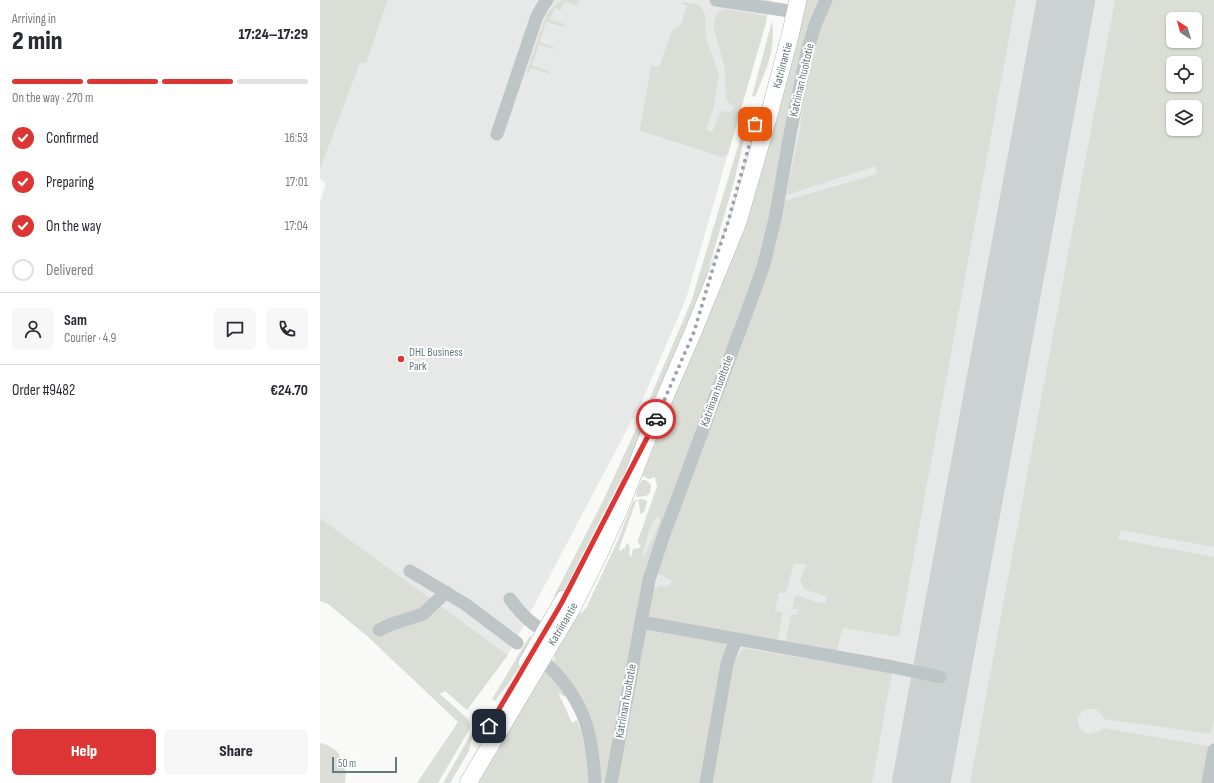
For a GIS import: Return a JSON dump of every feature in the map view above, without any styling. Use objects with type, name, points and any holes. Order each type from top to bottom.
[{"type":"main road","name":"Katriinantie","points":[[455,783],[550,635],[571,610],[599,554],[621,505],[649,434],[694,332],[728,222],[775,53],[790,6]]},
{"type":"main road","name":"Katriinantie","points":[[468,783],[550,635]]},
{"type":"lane","points":[[497,134],[537,16],[547,0]]},
{"type":"lane","points":[[716,0],[790,6]]},
{"type":"lane","name":"Katriinan huoltotie","points":[[611,783],[649,580],[764,264],[775,219],[790,134],[807,52],[815,25],[826,0]]},
{"type":"lane","points":[[410,571],[465,604],[517,643]]},
{"type":"lane","points":[[379,630],[423,614],[446,592]]},
{"type":"lane","points":[[510,599],[521,613],[534,625],[550,635]]},
{"type":"lane","points":[[641,622],[893,667],[940,677]]},
{"type":"lane","points":[[706,783],[727,664],[736,639]]},
{"type":"lane","points":[[547,665],[560,677],[568,689],[587,726],[593,759],[595,783]]},
{"type":"lane","points":[[1208,783],[1214,750]]},
{"type":"shaded area","points":[[320,0],[388,0],[366,64],[360,63],[320,170]]},
{"type":"shaded area","points":[[388,0],[771,0],[770,8],[686,299],[641,403],[508,655],[320,518],[320,202],[326,184],[320,178],[320,170],[360,63],[366,64]]},
{"type":"shaded area","points":[[562,0],[580,0],[577,6],[564,1],[561,10],[555,8],[550,20],[565,24],[564,27],[546,22],[540,42],[554,47],[554,49],[539,45],[532,65],[549,71],[549,74],[531,68],[529,73],[527,71],[546,15]]},
{"type":"shaded area","points":[[803,0],[820,0],[759,261],[647,565],[642,583],[606,782],[600,781],[595,739],[549,661],[555,660],[554,653],[575,615],[580,614],[587,606],[618,540],[633,501],[642,499],[647,501],[644,512],[640,514],[639,502],[636,501],[619,549],[620,551],[624,548],[625,549],[626,544],[628,543],[630,548],[629,554],[631,557],[633,549],[641,547],[638,540],[657,487],[655,477],[649,479],[642,476],[684,372]],"holes":[[[657,517],[660,518],[659,524],[644,557],[643,554],[652,524]]]},
{"type":"shaded area","points":[[815,0],[1214,0],[1214,783],[519,783],[608,703],[650,519]]},
{"type":"shaded area","points":[[831,0],[1016,0],[899,637],[843,628],[836,654],[785,644],[791,615],[797,614],[798,609],[792,609],[795,595],[815,602],[826,603],[827,597],[804,589],[800,580],[806,565],[794,563],[786,593],[779,593],[775,611],[783,612],[777,643],[652,619],[649,616],[652,591],[660,585],[667,587],[672,582],[656,571],[776,244],[784,201],[877,174],[876,166],[786,195],[800,128],[809,68],[816,39]]},
{"type":"shaded area","points":[[1115,0],[1214,0],[1214,547],[1121,530],[1118,539],[1214,557],[1214,719],[1211,734],[1104,719],[1097,711],[1090,709],[1081,713],[1078,721],[1079,726],[1083,731],[1089,734],[1100,731],[1102,728],[1209,746],[1203,783],[970,783]]},
{"type":"shaded area","points":[[685,2],[699,5],[705,14],[706,37],[719,75],[714,106],[706,130],[712,132],[720,113],[723,111],[731,112],[734,107],[726,98],[725,69],[714,30],[717,15],[724,9],[765,16],[767,19],[728,154],[722,157],[641,131],[640,128],[651,66],[659,67],[672,30],[681,25],[687,5],[681,4]]},
{"type":"shaded area","points":[[772,21],[773,42],[769,60],[755,97],[752,96]]},
{"type":"shaded area","points":[[744,126],[746,131],[734,182],[703,288],[653,409],[621,479],[558,599],[554,596],[603,501],[647,405],[691,302]]},
{"type":"shaded area","points":[[642,480],[651,485],[650,493],[646,496],[636,497],[637,489]]},
{"type":"shaded area","points":[[320,518],[508,655],[467,710],[445,691],[440,694],[467,718],[470,724],[469,730],[438,783],[417,783],[458,722],[367,636],[328,604],[320,601]]},
{"type":"shaded area","points":[[649,629],[728,643],[701,783],[617,783],[646,630]]},
{"type":"shaded area","points":[[531,634],[527,653],[523,661],[495,701],[492,699]]},
{"type":"shaded area","points":[[743,648],[892,673],[872,783],[711,783],[733,664]]},
{"type":"shaded area","points":[[544,668],[547,668],[565,695],[564,697],[558,692],[572,723],[577,720],[582,736],[590,783],[473,783],[537,684]]},
{"type":"shaded area","points":[[472,732],[469,751],[450,783],[443,783]]},
{"type":"shaded area","points":[[320,743],[327,745],[338,752],[346,772],[345,783],[320,783]]},
{"type":"taxiway","points":[[930,733],[930,783]]},
{"type":"runway","points":[[921,783],[1066,0]]},
{"type":"way so far","points":[[656,419],[694,332],[728,222],[755,124]]},
{"type":"place","name":"DHL Business Park","points":[[401,359]]},
{"type":"route","points":[[489,726],[561,604],[656,419]]}]
